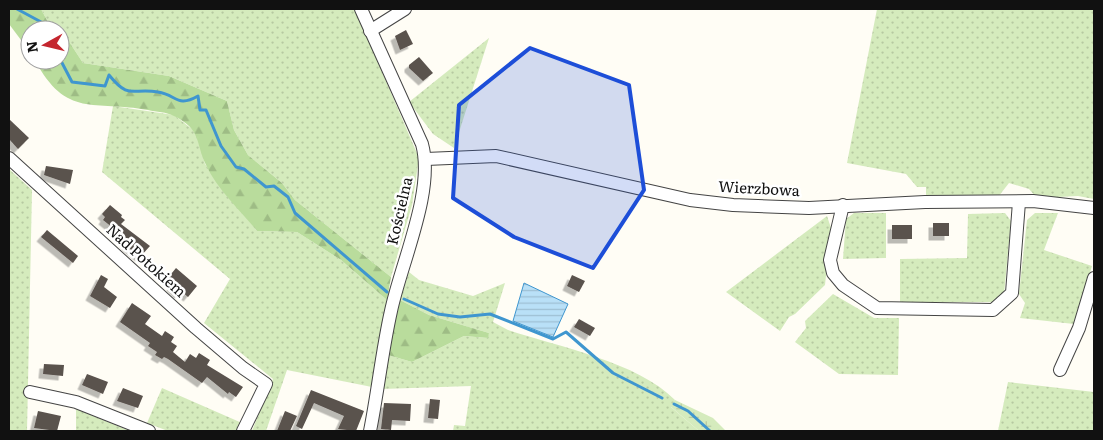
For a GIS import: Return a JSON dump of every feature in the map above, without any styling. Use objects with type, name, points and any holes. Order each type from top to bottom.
[{"type":"street","name":"Kościelna","points":[[361,9],[422,144],[426,159],[426,173],[416,218],[384,343],[370,431]]},
{"type":"street","points":[[370,31],[405,9]]},
{"type":"street","name":"Wierzbowa","points":[[426,159],[496,156],[690,200],[733,205],[809,208],[842,205],[1019,202],[1064,203],[1094,208]]},
{"type":"street","name":"Nad Potokiem","points":[[9,158],[203,334],[266,384],[244,431]]},
{"type":"street","points":[[842,205],[830,260],[833,273],[843,285],[877,308],[994,310],[1012,293],[1019,202]]},
{"type":"street","points":[[1060,370],[1079,328],[1094,278]]},
{"type":"street","points":[[30,392],[76,402],[149,431]]},
{"type":"highlighted area","points":[[530,48],[629,85],[644,190],[593,268],[514,237],[453,198],[459,105]]},
{"type":"green space","points":[[9,9],[41,9],[47,20],[20,20],[20,39],[9,24]]},
{"type":"green space","points":[[41,9],[355,9],[419,158],[412,205],[391,277],[295,200],[282,183],[248,155],[234,130],[227,101],[169,76],[83,63],[70,43],[70,20],[47,20]]},
{"type":"green space","points":[[877,9],[1094,9],[1094,199],[1078,196],[1037,198],[1029,189],[1009,183],[998,197],[926,196],[926,187],[917,187],[906,174],[847,163]]},
{"type":"green space","points":[[489,38],[454,148],[433,134],[409,102]]},
{"type":"green space","points":[[70,43],[83,63],[169,76],[227,101],[234,130],[248,155],[282,183],[295,200],[391,277],[387,300],[341,260],[297,232],[257,231],[216,182],[206,165],[194,132],[183,121],[161,112],[83,103],[70,99],[58,91],[41,70],[70,70]]},
{"type":"green space","points":[[113,106],[174,115],[197,133],[205,164],[257,231],[297,232],[341,260],[387,300],[372,387],[287,370],[266,431],[252,431],[273,379],[204,323],[230,279],[102,172]]},
{"type":"green space","points":[[9,169],[32,190],[27,431],[9,431]]},
{"type":"green space","points":[[854,213],[886,213],[886,258],[843,259],[846,219]]},
{"type":"green space","points":[[1005,213],[1011,221],[1004,294],[994,302],[900,302],[900,259],[967,258],[968,214]]},
{"type":"green space","points":[[1035,213],[1058,213],[1044,250],[1092,266],[1074,324],[1020,318],[1025,303],[1019,294],[1027,220]]},
{"type":"green space","points":[[827,216],[831,228],[825,285],[795,314],[789,317],[780,331],[726,292]]},
{"type":"green space","points":[[409,272],[419,280],[473,296],[505,283],[493,322],[508,330],[597,357],[640,375],[675,400],[671,407],[699,431],[453,431],[454,425],[465,426],[471,386],[382,389],[388,355],[412,362],[464,336],[487,338],[489,333],[429,315],[400,300]]},
{"type":"green space","points":[[833,294],[874,318],[899,318],[898,375],[839,374],[795,342],[806,328],[805,321]]},
{"type":"green space","points":[[400,300],[429,315],[489,333],[488,338],[464,336],[412,362],[388,355]]},
{"type":"green space","points":[[1008,382],[1094,392],[1094,431],[998,431]]},
{"type":"green space","points":[[162,388],[242,423],[239,431],[168,431],[147,423]]},
{"type":"green space","points":[[675,400],[713,418],[726,431],[699,431],[670,406]]},
{"type":"green space","points":[[76,409],[130,431],[76,431]]},
{"type":"water","points":[[524,283],[568,304],[553,337],[513,321]]},
{"type":"building","points":[[406,30],[413,44],[400,50],[395,36]]},
{"type":"building","points":[[419,57],[433,73],[423,81],[409,68],[409,65]]},
{"type":"building","points":[[9,119],[29,138],[18,149],[9,139]]},
{"type":"building","points":[[46,166],[73,170],[70,184],[44,175]]},
{"type":"building","points":[[110,205],[125,220],[121,224],[150,246],[140,257],[124,242],[127,239],[103,220],[105,217],[102,214]]},
{"type":"building","points":[[933,223],[949,223],[949,236],[933,236]]},
{"type":"building","points":[[892,225],[912,225],[912,239],[892,239]]},
{"type":"building","points":[[47,230],[78,256],[73,263],[41,237]]},
{"type":"building","points":[[176,268],[197,286],[188,297],[181,291],[179,294],[171,286],[173,284],[167,279]]},
{"type":"building","points":[[101,275],[108,279],[104,287],[117,297],[110,308],[90,296]]},
{"type":"building","points":[[572,275],[585,281],[579,292],[567,286]]},
{"type":"building","points":[[132,303],[151,316],[145,324],[162,336],[165,331],[174,337],[171,342],[177,346],[173,352],[185,362],[190,354],[196,358],[199,353],[210,360],[207,365],[243,387],[236,397],[229,392],[228,394],[207,377],[202,383],[168,359],[164,357],[162,359],[155,355],[157,352],[148,346],[150,343],[120,322]]},
{"type":"building","points":[[579,319],[595,328],[590,336],[574,327]]},
{"type":"building","points":[[44,364],[64,365],[63,376],[43,374]]},
{"type":"building","points":[[87,374],[108,382],[103,394],[82,385]]},
{"type":"building","points":[[123,388],[143,396],[138,408],[117,401]]},
{"type":"building","points":[[311,390],[364,411],[356,431],[338,429],[344,416],[314,403],[302,429],[296,426]]},
{"type":"building","points":[[430,399],[440,400],[438,419],[428,418]]},
{"type":"building","points":[[384,403],[411,404],[410,421],[392,420],[391,430],[381,429]]},
{"type":"building","points":[[38,411],[61,416],[57,431],[34,428]]},
{"type":"building","points":[[285,411],[297,416],[290,431],[277,431]]},
{"type":"waterway","points":[[17,9],[37,20]]},
{"type":"waterway","points":[[66,70],[72,82],[105,86],[109,75],[116,83],[127,90],[158,92],[181,101],[198,96],[200,110],[206,110],[221,146],[236,167],[244,169],[266,187],[274,186],[288,197],[295,213],[387,292]]},
{"type":"waterway","points":[[404,299],[438,314],[460,317],[490,314],[553,339],[566,332],[613,373],[662,398]]},
{"type":"waterway","points":[[674,404],[688,411],[710,431]]}]
